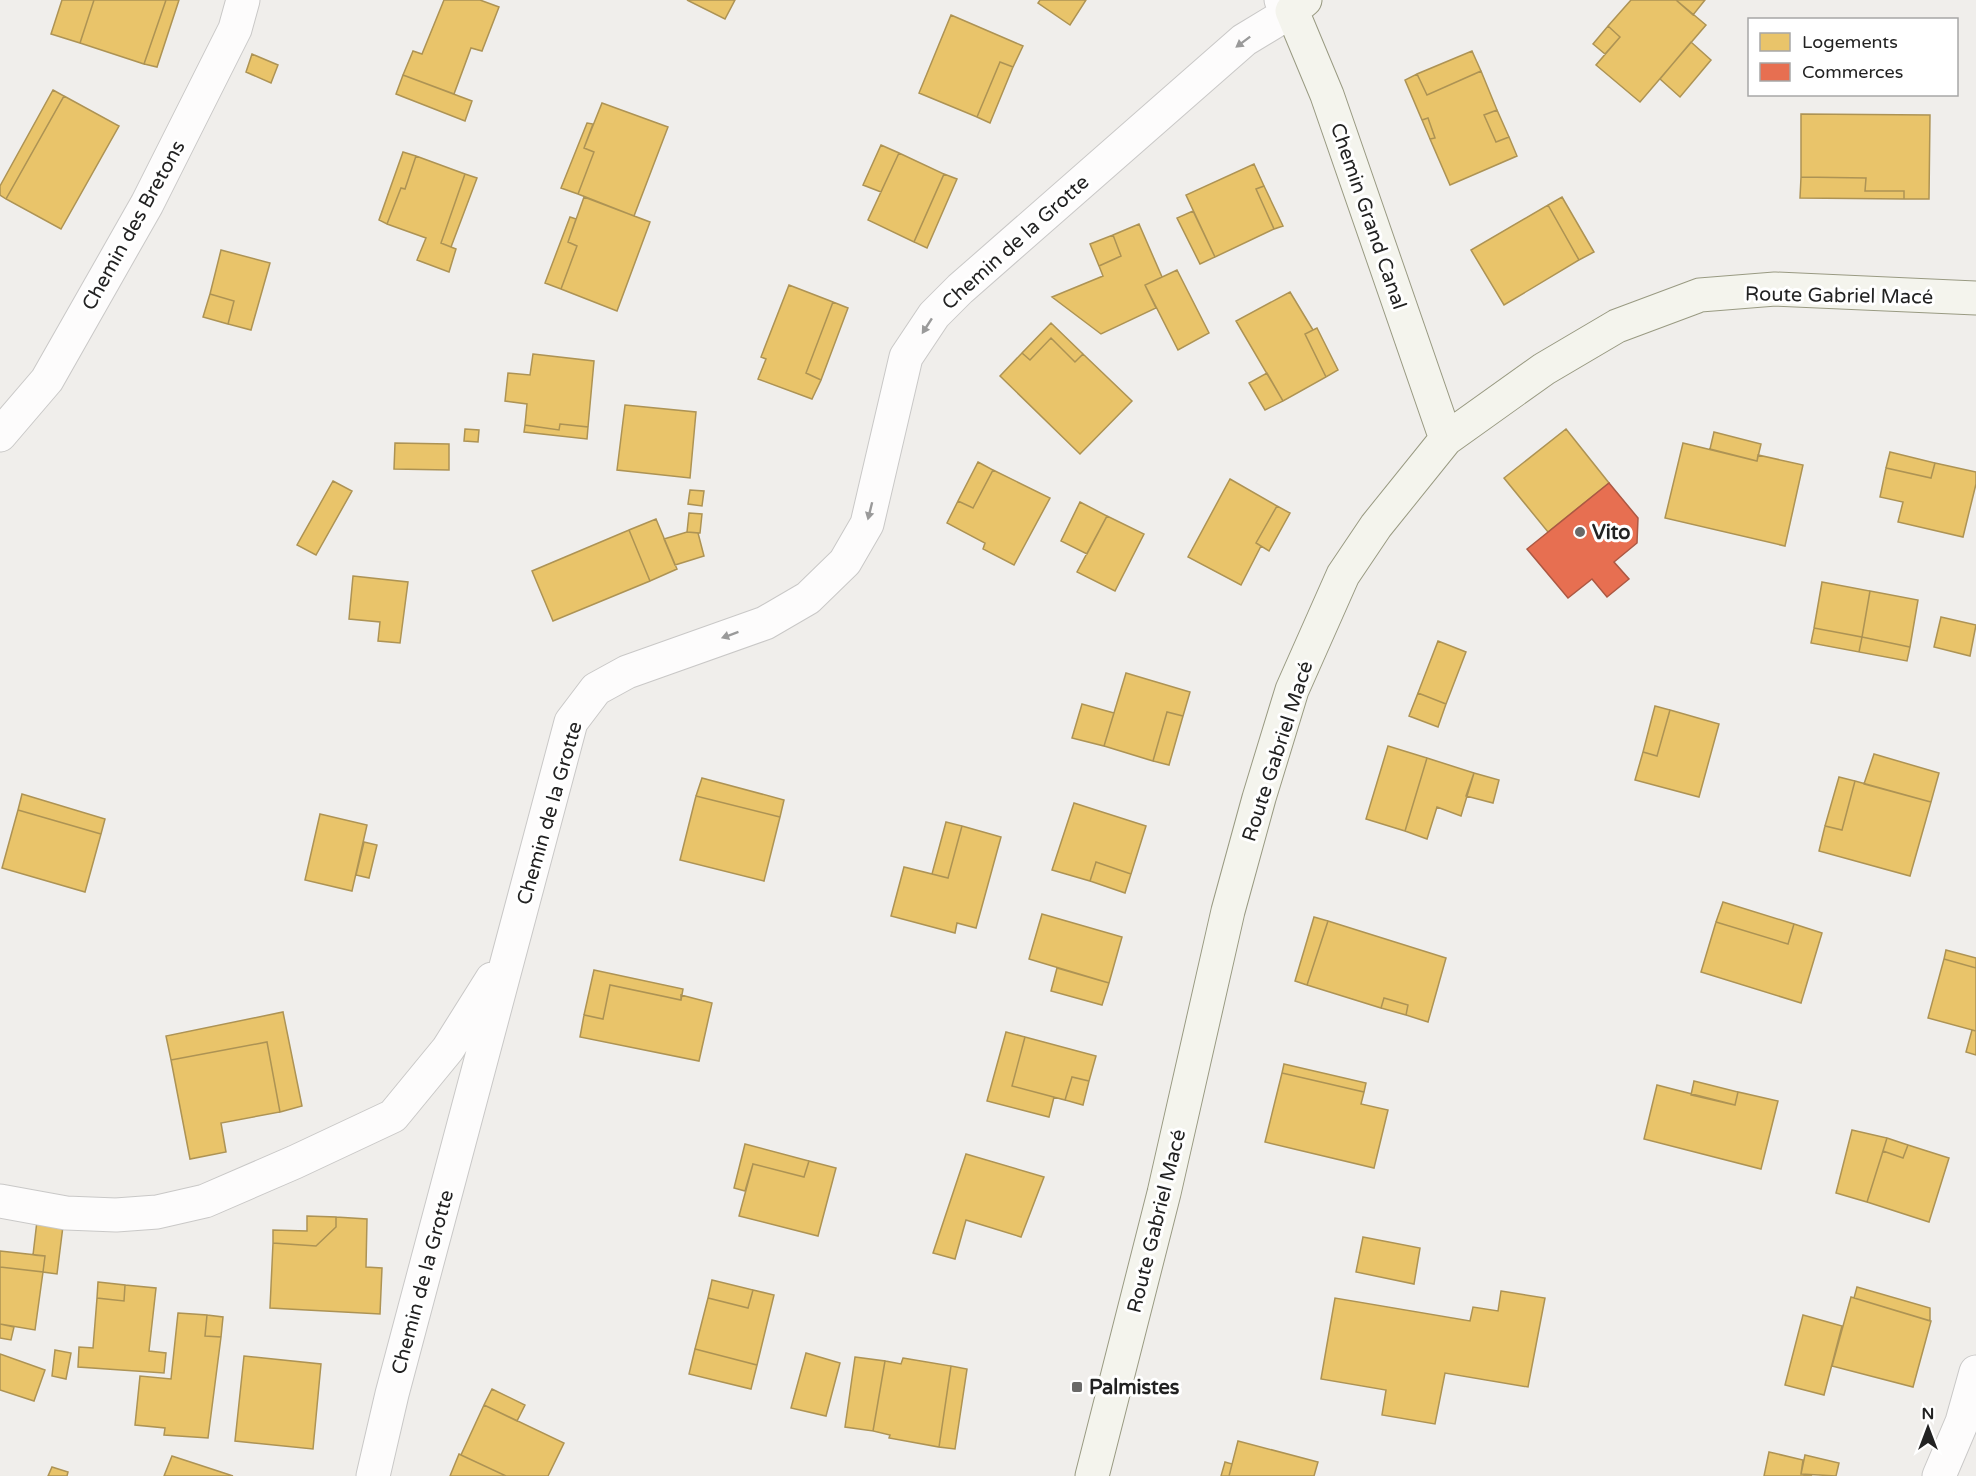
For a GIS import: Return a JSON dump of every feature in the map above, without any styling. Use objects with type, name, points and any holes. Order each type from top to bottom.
[{"type":"main road","name":"Chemin Grand Canal","points":[[1293,4],[1327,95],[1446,439]]},
{"type":"main road","name":"Route Gabriel Macé","points":[[1092,1476],[1164,1193],[1228,910],[1292,690],[1343,575],[1376,526],[1446,439],[1544,369],[1617,326],[1700,296],[1775,289],[1976,298]]},
{"type":"street","name":"Chemin des Bretons","points":[[0,435],[47,380],[147,204],[235,29],[243,0]]},
{"type":"street","name":"Chemin de la Grotte","points":[[373,1476],[392,1394],[571,722],[596,689],[627,672],[765,623],[808,598],[844,562],[867,524],[906,357],[934,315],[960,289],[1244,40],[1293,4]]},
{"type":"street","points":[[0,1201],[66,1214],[116,1215],[157,1212],[205,1201],[393,1116],[448,1049],[509,953]]},
{"type":"street","points":[[1939,1476],[1962,1422],[1976,1372]]},
{"type":"building: Logements","points":[[62,0],[94,0],[80,43],[51,34]]},
{"type":"building: Logements","points":[[94,0],[166,0],[144,64],[80,43]]},
{"type":"building: Logements","points":[[166,0],[179,0],[157,67],[144,64]]},
{"type":"building: Logements","points":[[444,0],[480,0],[499,7],[482,51],[471,48],[454,94],[403,75],[413,51],[422,54]]},
{"type":"building: Logements","points":[[687,0],[735,0],[725,19]]},
{"type":"building: Logements","points":[[1040,0],[1086,0],[1070,25],[1038,3]]},
{"type":"building: Logements","points":[[1631,0],[1676,0],[1706,25],[1640,102],[1596,65],[1620,37],[1608,26]]},
{"type":"building: Logements","points":[[1676,0],[1705,0],[1693,15]]},
{"type":"building: Logements","points":[[951,15],[1023,46],[1013,67],[1000,62],[977,117],[919,93]]},
{"type":"building: Logements","points":[[1608,26],[1620,37],[1605,54],[1593,44]]},
{"type":"building: Logements","points":[[1691,42],[1711,60],[1680,97],[1660,79]]},
{"type":"building: Logements","points":[[1472,51],[1481,71],[1427,95],[1417,74]]},
{"type":"building: Logements","points":[[252,54],[278,65],[271,83],[246,72]]},
{"type":"building: Logements","points":[[1000,62],[1013,67],[990,123],[977,117]]},
{"type":"building: Logements","points":[[1481,71],[1497,110],[1484,115],[1496,142],[1509,137],[1517,156],[1450,185],[1430,139],[1435,138],[1428,118],[1422,120],[1405,80],[1417,74],[1427,95]]},
{"type":"building: Logements","points":[[403,75],[472,101],[465,121],[396,94]]},
{"type":"building: Logements","points":[[53,90],[64,96],[6,199],[0,195],[0,186]]},
{"type":"building: Logements","points":[[64,96],[119,126],[61,229],[6,199]]},
{"type":"building: Logements","points":[[602,103],[668,127],[634,216],[578,194],[594,152],[584,148]]},
{"type":"building: Logements","points":[[1497,110],[1509,137],[1496,142],[1484,115]]},
{"type":"building: Logements","points":[[1801,114],[1930,115],[1929,199],[1904,199],[1904,191],[1865,191],[1866,178],[1801,177]]},
{"type":"building: Logements","points":[[1428,118],[1435,138],[1430,139],[1422,120]]},
{"type":"building: Logements","points":[[587,123],[593,124],[584,148],[594,152],[578,194],[561,188]]},
{"type":"building: Logements","points":[[881,145],[899,153],[881,192],[863,185]]},
{"type":"building: Logements","points":[[403,152],[416,156],[405,189],[401,188],[387,224],[379,220]]},
{"type":"building: Logements","points":[[899,153],[944,174],[914,242],[868,220]]},
{"type":"building: Logements","points":[[416,156],[465,174],[441,243],[456,249],[449,272],[417,260],[426,238],[387,224],[401,188],[405,189]]},
{"type":"building: Logements","points":[[1254,164],[1264,186],[1256,189],[1274,229],[1215,257],[1186,195]]},
{"type":"building: Logements","points":[[465,174],[477,178],[451,247],[441,243]]},
{"type":"building: Logements","points":[[944,174],[957,179],[927,248],[914,242]]},
{"type":"building: Logements","points":[[1801,177],[1866,178],[1865,191],[1904,191],[1904,199],[1800,198]]},
{"type":"building: Logements","points":[[1264,186],[1283,226],[1274,229],[1256,189]]},
{"type":"building: Logements","points":[[584,197],[650,222],[617,311],[561,289],[577,246],[568,242]]},
{"type":"building: Logements","points":[[1562,197],[1594,252],[1579,260],[1548,205]]},
{"type":"building: Logements","points":[[1548,205],[1579,260],[1504,305],[1471,250]]},
{"type":"building: Logements","points":[[1193,211],[1215,257],[1200,264],[1177,218]]},
{"type":"building: Logements","points":[[570,217],[576,219],[568,242],[577,246],[561,289],[545,283]]},
{"type":"building: Logements","points":[[1139,224],[1162,277],[1145,285],[1156,308],[1101,334],[1052,297],[1103,276],[1099,266],[1121,256],[1113,235]]},
{"type":"building: Logements","points":[[1113,235],[1121,256],[1099,266],[1090,244]]},
{"type":"building: Logements","points":[[221,250],[270,263],[251,330],[228,324],[234,301],[210,294]]},
{"type":"building: Logements","points":[[1177,270],[1209,333],[1178,350],[1145,285]]},
{"type":"building: Logements","points":[[789,285],[833,302],[806,373],[821,380],[812,399],[758,379],[766,359],[761,357]]},
{"type":"building: Logements","points":[[1290,292],[1313,330],[1305,334],[1326,377],[1283,401],[1236,321]]},
{"type":"building: Logements","points":[[210,294],[234,301],[228,324],[203,317]]},
{"type":"building: Logements","points":[[833,302],[848,308],[821,380],[806,373]]},
{"type":"building: Logements","points":[[1051,323],[1083,354],[1075,362],[1051,338],[1030,360],[1022,353]]},
{"type":"building: Logements","points":[[1317,328],[1338,370],[1326,377],[1305,334]]},
{"type":"building: Logements","points":[[1051,338],[1075,362],[1083,354],[1132,401],[1080,454],[1000,376],[1022,353],[1030,360]]},
{"type":"building: Logements","points":[[533,354],[594,361],[588,427],[560,424],[559,430],[525,425],[527,404],[505,401],[508,373],[530,375]]},
{"type":"building: Logements","points":[[1267,373],[1283,401],[1265,410],[1249,383]]},
{"type":"building: Logements","points":[[625,405],[696,412],[690,478],[617,470]]},
{"type":"building: Logements","points":[[560,424],[588,427],[587,439],[524,432],[525,425],[559,430]]},
{"type":"building: Logements","points":[[465,429],[479,430],[478,442],[464,441]]},
{"type":"building: Logements","points":[[1566,429],[1609,483],[1548,532],[1504,478]]},
{"type":"building: Logements","points":[[1714,432],[1761,444],[1757,461],[1710,449]]},
{"type":"building: Logements","points":[[395,443],[449,444],[449,470],[394,469]]},
{"type":"building: Logements","points":[[1683,443],[1757,461],[1758,455],[1803,465],[1785,546],[1665,518]]},
{"type":"building: Logements","points":[[1890,452],[1935,463],[1931,478],[1886,468]]},
{"type":"building: Logements","points":[[978,462],[993,470],[973,508],[958,501]]},
{"type":"building: Logements","points":[[1935,463],[1976,472],[1976,484],[1963,537],[1898,522],[1903,502],[1880,497],[1886,468],[1931,478]]},
{"type":"building: Logements","points":[[993,470],[1050,498],[1014,565],[983,549],[985,543],[947,523],[958,501],[973,508]]},
{"type":"building: Logements","points":[[1230,479],[1277,506],[1256,543],[1261,546],[1241,585],[1188,557]]},
{"type":"building: Logements","points":[[333,481],[352,491],[316,555],[297,545]]},
{"type":"building: Logements","points":[[690,490],[704,491],[702,506],[688,504]]},
{"type":"building: Logements","points":[[1080,502],[1107,516],[1087,554],[1061,541]]},
{"type":"building: Logements","points":[[1277,506],[1290,513],[1269,551],[1256,543]]},
{"type":"building: Logements","points":[[689,513],[702,514],[700,533],[687,532]]},
{"type":"building: Logements","points":[[1107,516],[1144,534],[1115,591],[1077,572]]},
{"type":"building: Logements","points":[[656,519],[677,569],[650,581],[629,530]]},
{"type":"building: Logements","points":[[629,530],[650,581],[553,621],[532,571]]},
{"type":"building: Logements","points":[[687,532],[698,533],[704,556],[675,565],[664,539]]},
{"type":"building: Logements","points":[[353,576],[408,582],[400,643],[378,641],[380,622],[349,619]]},
{"type":"building: Logements","points":[[1822,582],[1870,591],[1862,637],[1814,628]]},
{"type":"building: Logements","points":[[1870,591],[1918,600],[1910,647],[1862,637]]},
{"type":"building: Logements","points":[[1941,617],[1976,625],[1970,656],[1934,647]]},
{"type":"building: Logements","points":[[1814,628],[1862,637],[1859,652],[1811,643]]},
{"type":"building: Logements","points":[[1862,637],[1910,647],[1907,661],[1859,652]]},
{"type":"building: Logements","points":[[1438,641],[1466,652],[1446,704],[1418,693]]},
{"type":"building: Logements","points":[[1126,673],[1190,692],[1183,716],[1167,712],[1153,761],[1104,746]]},
{"type":"building: Logements","points":[[1418,693],[1446,704],[1438,727],[1409,716]]},
{"type":"building: Logements","points":[[1082,704],[1114,713],[1104,746],[1072,738]]},
{"type":"building: Logements","points":[[1655,706],[1670,710],[1657,756],[1643,752]]},
{"type":"building: Logements","points":[[1670,710],[1719,724],[1699,797],[1635,780],[1643,752],[1657,756]]},
{"type":"building: Logements","points":[[1167,712],[1183,716],[1169,765],[1153,761]]},
{"type":"building: Logements","points":[[1388,746],[1427,758],[1405,831],[1366,819]]},
{"type":"building: Logements","points":[[1874,754],[1939,773],[1931,802],[1864,784]]},
{"type":"building: Logements","points":[[1427,758],[1474,773],[1461,816],[1437,807],[1427,839],[1405,831]]},
{"type":"building: Logements","points":[[1474,773],[1499,780],[1493,803],[1466,796]]},
{"type":"building: Logements","points":[[1839,777],[1855,781],[1842,830],[1825,826]]},
{"type":"building: Logements","points":[[702,778],[784,800],[780,817],[696,796]]},
{"type":"building: Logements","points":[[1855,781],[1931,802],[1910,876],[1819,851],[1825,826],[1842,830]]},
{"type":"building: Logements","points":[[22,794],[105,819],[101,834],[18,810]]},
{"type":"building: Logements","points":[[696,796],[780,817],[764,881],[680,860]]},
{"type":"building: Logements","points":[[1074,803],[1146,826],[1131,874],[1096,862],[1090,881],[1052,870]]},
{"type":"building: Logements","points":[[18,810],[101,834],[85,892],[2,868]]},
{"type":"building: Logements","points":[[320,814],[367,825],[352,891],[305,880]]},
{"type":"building: Logements","points":[[946,822],[962,826],[948,878],[932,874]]},
{"type":"building: Logements","points":[[962,826],[1001,837],[976,928],[957,923],[955,933],[891,916],[904,867],[948,878]]},
{"type":"building: Logements","points":[[364,842],[377,845],[369,878],[356,875]]},
{"type":"building: Logements","points":[[1096,862],[1131,874],[1125,893],[1090,881]]},
{"type":"building: Logements","points":[[1723,902],[1794,924],[1788,944],[1716,922]]},
{"type":"building: Logements","points":[[1042,914],[1122,937],[1109,983],[1029,959]]},
{"type":"building: Logements","points":[[1314,917],[1328,921],[1307,985],[1295,981]]},
{"type":"building: Logements","points":[[1328,921],[1446,958],[1428,1022],[1406,1015],[1408,1005],[1384,998],[1381,1008],[1307,985]]},
{"type":"building: Logements","points":[[1716,922],[1788,944],[1794,924],[1822,933],[1801,1003],[1701,972]]},
{"type":"building: Logements","points":[[1946,950],[1976,958],[1976,968],[1944,959]]},
{"type":"building: Logements","points":[[1944,959],[1976,968],[1976,1031],[1928,1018]]},
{"type":"building: Logements","points":[[1057,968],[1109,983],[1102,1005],[1051,991]]},
{"type":"building: Logements","points":[[594,970],[683,989],[681,1000],[610,985],[603,1019],[584,1015]]},
{"type":"building: Logements","points":[[610,985],[681,1000],[681,995],[712,1003],[699,1061],[580,1037],[584,1015],[603,1019]]},
{"type":"building: Logements","points":[[1384,998],[1408,1005],[1406,1015],[1381,1008]]},
{"type":"building: Logements","points":[[283,1012],[302,1106],[280,1112],[267,1042],[171,1060],[166,1036]]},
{"type":"building: Logements","points":[[1972,1030],[1976,1031],[1976,1055],[1966,1052]]},
{"type":"building: Logements","points":[[1006,1032],[1025,1037],[1012,1086],[1054,1097],[1049,1117],[987,1101]]},
{"type":"building: Logements","points":[[1025,1037],[1096,1056],[1089,1081],[1072,1077],[1065,1100],[1012,1086]]},
{"type":"building: Logements","points":[[267,1042],[280,1112],[221,1123],[226,1152],[190,1159],[171,1060]]},
{"type":"building: Logements","points":[[1284,1064],[1366,1083],[1364,1092],[1282,1073]]},
{"type":"building: Logements","points":[[1282,1073],[1364,1092],[1361,1104],[1388,1110],[1374,1168],[1265,1142]]},
{"type":"building: Logements","points":[[1072,1077],[1089,1081],[1083,1105],[1065,1100]]},
{"type":"building: Logements","points":[[1694,1081],[1738,1092],[1735,1105],[1691,1095]]},
{"type":"building: Logements","points":[[1657,1085],[1735,1105],[1738,1092],[1778,1101],[1761,1169],[1644,1139]]},
{"type":"building: Logements","points":[[1852,1130],[1887,1138],[1867,1202],[1836,1193]]},
{"type":"building: Logements","points":[[1887,1138],[1908,1145],[1903,1158],[1883,1151]]},
{"type":"building: Logements","points":[[745,1144],[809,1161],[804,1177],[753,1164],[745,1191],[734,1188]]},
{"type":"building: Logements","points":[[1908,1145],[1949,1158],[1929,1222],[1867,1202],[1883,1151],[1903,1158]]},
{"type":"building: Logements","points":[[966,1154],[1044,1177],[1021,1237],[966,1220],[955,1259],[933,1253]]},
{"type":"building: Logements","points":[[809,1161],[836,1168],[818,1236],[739,1216],[753,1164],[804,1177]]},
{"type":"building: Logements","points":[[307,1216],[336,1217],[336,1227],[316,1246],[273,1243],[273,1230],[307,1231]]},
{"type":"building: Logements","points":[[336,1217],[367,1219],[366,1267],[382,1268],[380,1314],[270,1308],[273,1243],[316,1246],[336,1227]]},
{"type":"building: Logements","points":[[37,1221],[63,1226],[57,1274],[43,1272],[45,1256],[33,1255]]},
{"type":"building: Logements","points":[[1363,1237],[1420,1248],[1414,1284],[1356,1272]]},
{"type":"building: Logements","points":[[0,1251],[45,1256],[43,1272],[0,1267]]},
{"type":"building: Logements","points":[[0,1267],[43,1272],[35,1330],[0,1324]]},
{"type":"building: Logements","points":[[712,1280],[753,1290],[748,1308],[708,1298]]},
{"type":"building: Logements","points":[[98,1282],[125,1285],[124,1301],[97,1298]]},
{"type":"building: Logements","points":[[125,1285],[156,1288],[149,1351],[166,1353],[164,1373],[78,1367],[79,1347],[93,1348],[97,1298],[124,1301]]},
{"type":"building: Logements","points":[[1857,1287],[1930,1308],[1930,1321],[1854,1298]]},
{"type":"building: Logements","points":[[753,1290],[774,1295],[757,1365],[695,1349],[708,1298],[748,1308]]},
{"type":"building: Logements","points":[[1501,1291],[1545,1298],[1528,1387],[1445,1373],[1435,1424],[1382,1415],[1386,1390],[1321,1379],[1335,1298],[1470,1321],[1473,1307],[1498,1311]]},
{"type":"building: Logements","points":[[1851,1297],[1931,1321],[1913,1387],[1832,1366]]},
{"type":"building: Logements","points":[[178,1313],[207,1315],[205,1336],[221,1337],[208,1438],[164,1435],[165,1428],[135,1425],[140,1376],[171,1379]]},
{"type":"building: Logements","points":[[207,1315],[223,1317],[221,1337],[205,1336]]},
{"type":"building: Logements","points":[[1803,1315],[1842,1326],[1824,1395],[1785,1385]]},
{"type":"building: Logements","points":[[0,1324],[14,1327],[11,1340],[0,1338]]},
{"type":"building: Logements","points":[[695,1349],[757,1365],[751,1389],[689,1374]]},
{"type":"building: Logements","points":[[55,1350],[71,1353],[66,1379],[52,1376]]},
{"type":"building: Logements","points":[[806,1353],[840,1363],[826,1416],[791,1408]]},
{"type":"building: Logements","points":[[0,1354],[45,1370],[34,1401],[0,1390]]},
{"type":"building: Logements","points":[[244,1356],[321,1364],[313,1449],[235,1441]]},
{"type":"building: Logements","points":[[855,1357],[885,1361],[873,1431],[845,1427]]},
{"type":"building: Logements","points":[[903,1358],[951,1366],[939,1447],[889,1438],[890,1435],[873,1431],[885,1361],[901,1364]]},
{"type":"building: Logements","points":[[951,1366],[967,1369],[955,1449],[939,1447]]},
{"type":"building: Logements","points":[[492,1389],[525,1405],[517,1421],[484,1405]]},
{"type":"building: Logements","points":[[484,1405],[564,1443],[548,1476],[506,1476],[461,1455]]},
{"type":"building: Logements","points":[[1238,1441],[1318,1462],[1314,1476],[1229,1476]]},
{"type":"building: Logements","points":[[1769,1452],[1803,1460],[1801,1474],[1812,1476],[1764,1476]]},
{"type":"building: Logements","points":[[459,1454],[461,1455],[506,1476],[450,1476]]},
{"type":"building: Logements","points":[[1805,1455],[1839,1463],[1836,1476],[1801,1474]]},
{"type":"building: Logements","points":[[172,1456],[224,1473],[233,1476],[164,1476]]},
{"type":"building: Logements","points":[[1225,1462],[1232,1464],[1229,1476],[1221,1476]]},
{"type":"building: Logements","points":[[52,1467],[68,1472],[67,1476],[48,1476]]},
{"type":"building: Commerces","points":[[1609,483],[1638,518],[1637,543],[1614,562],[1629,579],[1607,597],[1592,579],[1568,598],[1527,549]]},
{"type":"place","name":"Vito","points":[[1580,532]]},
{"type":"place","name":"Palmistes","points":[[1077,1387]]}]
